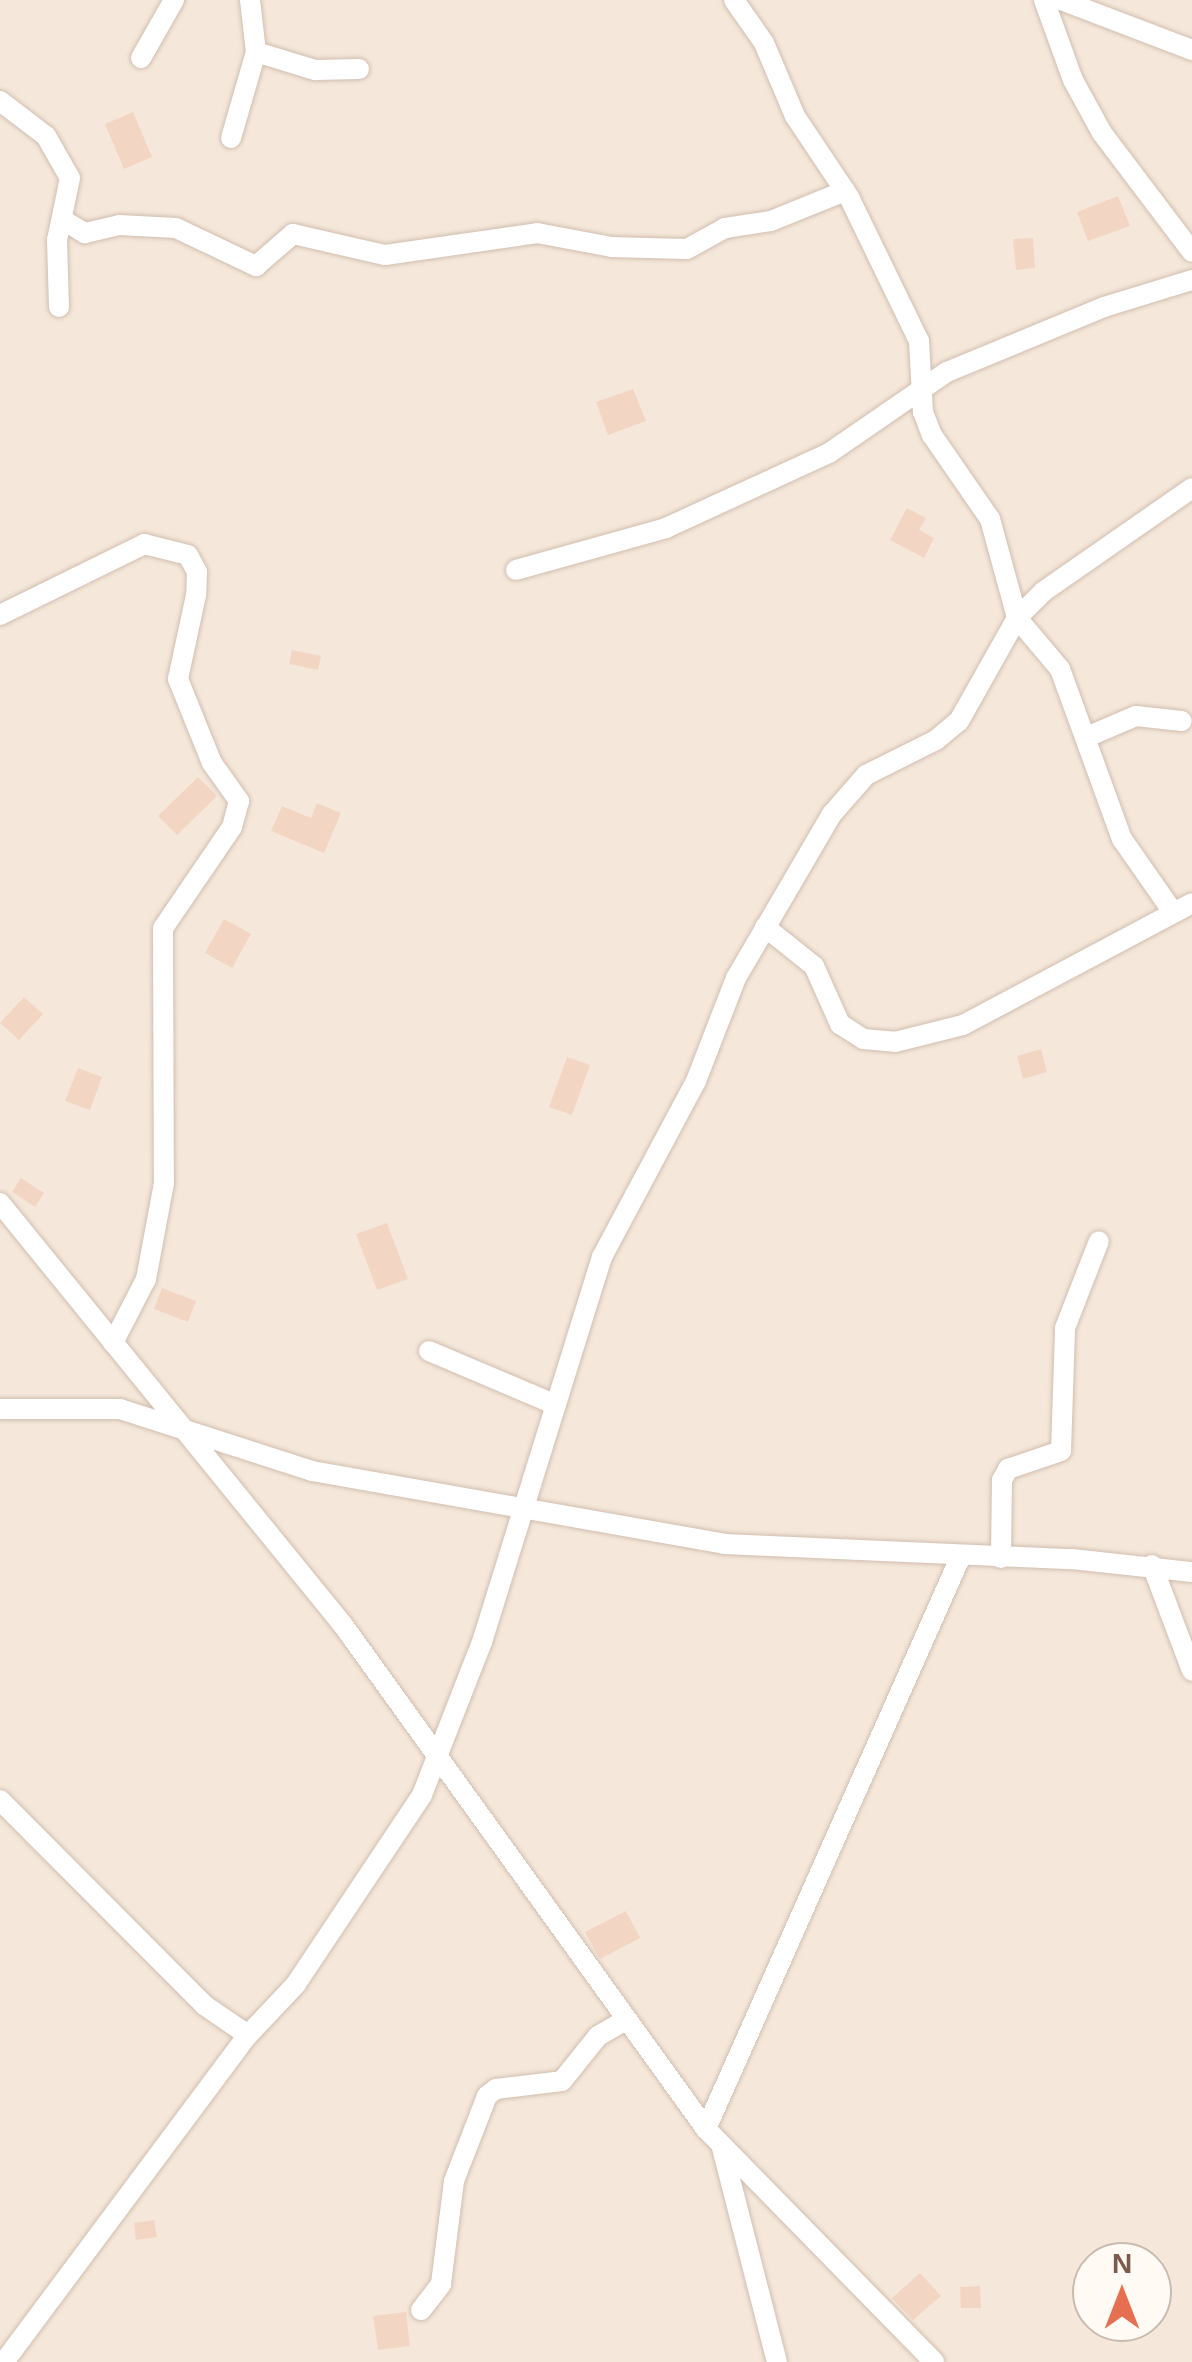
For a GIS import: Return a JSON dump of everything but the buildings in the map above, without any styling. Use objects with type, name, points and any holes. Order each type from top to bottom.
[{"type":"street","points":[[141,58],[174,0]]},
{"type":"street","points":[[231,138],[256,52],[250,0]]},
{"type":"street","points":[[734,0],[764,43],[795,116],[845,191],[919,340],[922,386],[932,436],[990,519],[1018,618],[1060,669],[1089,736],[1122,839],[1186,909],[963,1024],[895,1042],[863,1040],[840,1024],[814,966],[765,926]]},
{"type":"street","points":[[1044,0],[1074,80],[1102,133],[1192,252]]},
{"type":"street","points":[[1061,0],[1192,50]]},
{"type":"street","points":[[256,52],[315,70],[360,70]]},
{"type":"street","points":[[0,101],[46,136],[70,178],[57,240],[59,307]]},
{"type":"street","points":[[63,220],[85,233],[119,225],[176,228],[256,266],[293,234],[386,255],[537,233],[612,247],[687,248],[725,228],[771,221],[845,191]]},
{"type":"street","points":[[516,570],[666,528],[840,446],[922,386],[1104,306],[1192,280]]},
{"type":"street","points":[[4,2362],[248,2035],[328,1939],[422,1795],[482,1642],[521,1504],[602,1257],[696,1081],[736,978],[844,798],[866,775],[948,732],[1018,618],[1044,591],[1192,488]]},
{"type":"street","points":[[0,616],[144,544],[188,555],[196,572],[196,595],[178,679],[212,763],[239,801],[232,828],[163,928],[164,1183],[146,1278],[113,1343]]},
{"type":"street","points":[[1089,736],[1136,716],[1182,722]]},
{"type":"street","points":[[0,1202],[173,1421],[343,1625],[435,1758],[706,2129],[934,2362]]},
{"type":"street","points":[[1001,1558],[1002,1480],[1008,1469],[1061,1452],[1065,1328],[1099,1241]]},
{"type":"street","points":[[428,1351],[556,1406]]},
{"type":"street","points":[[0,1408],[69,1404],[173,1421],[248,1455],[296,1467],[521,1504],[724,1544],[1152,1566],[1192,1572]]},
{"type":"street","points":[[706,2129],[960,1558]]},
{"type":"street","points":[[1152,1566],[1192,1671]]},
{"type":"street","points":[[0,1800],[204,2005],[248,2035]]},
{"type":"street","points":[[421,2310],[442,2284],[454,2181],[487,2096],[496,2089],[562,2081],[598,2036],[626,2020]]},
{"type":"street","points":[[721,2146],[777,2362]]},
{"type":"shaded area","points":[[0,0],[1192,0],[1192,2362],[0,2362]]}]
